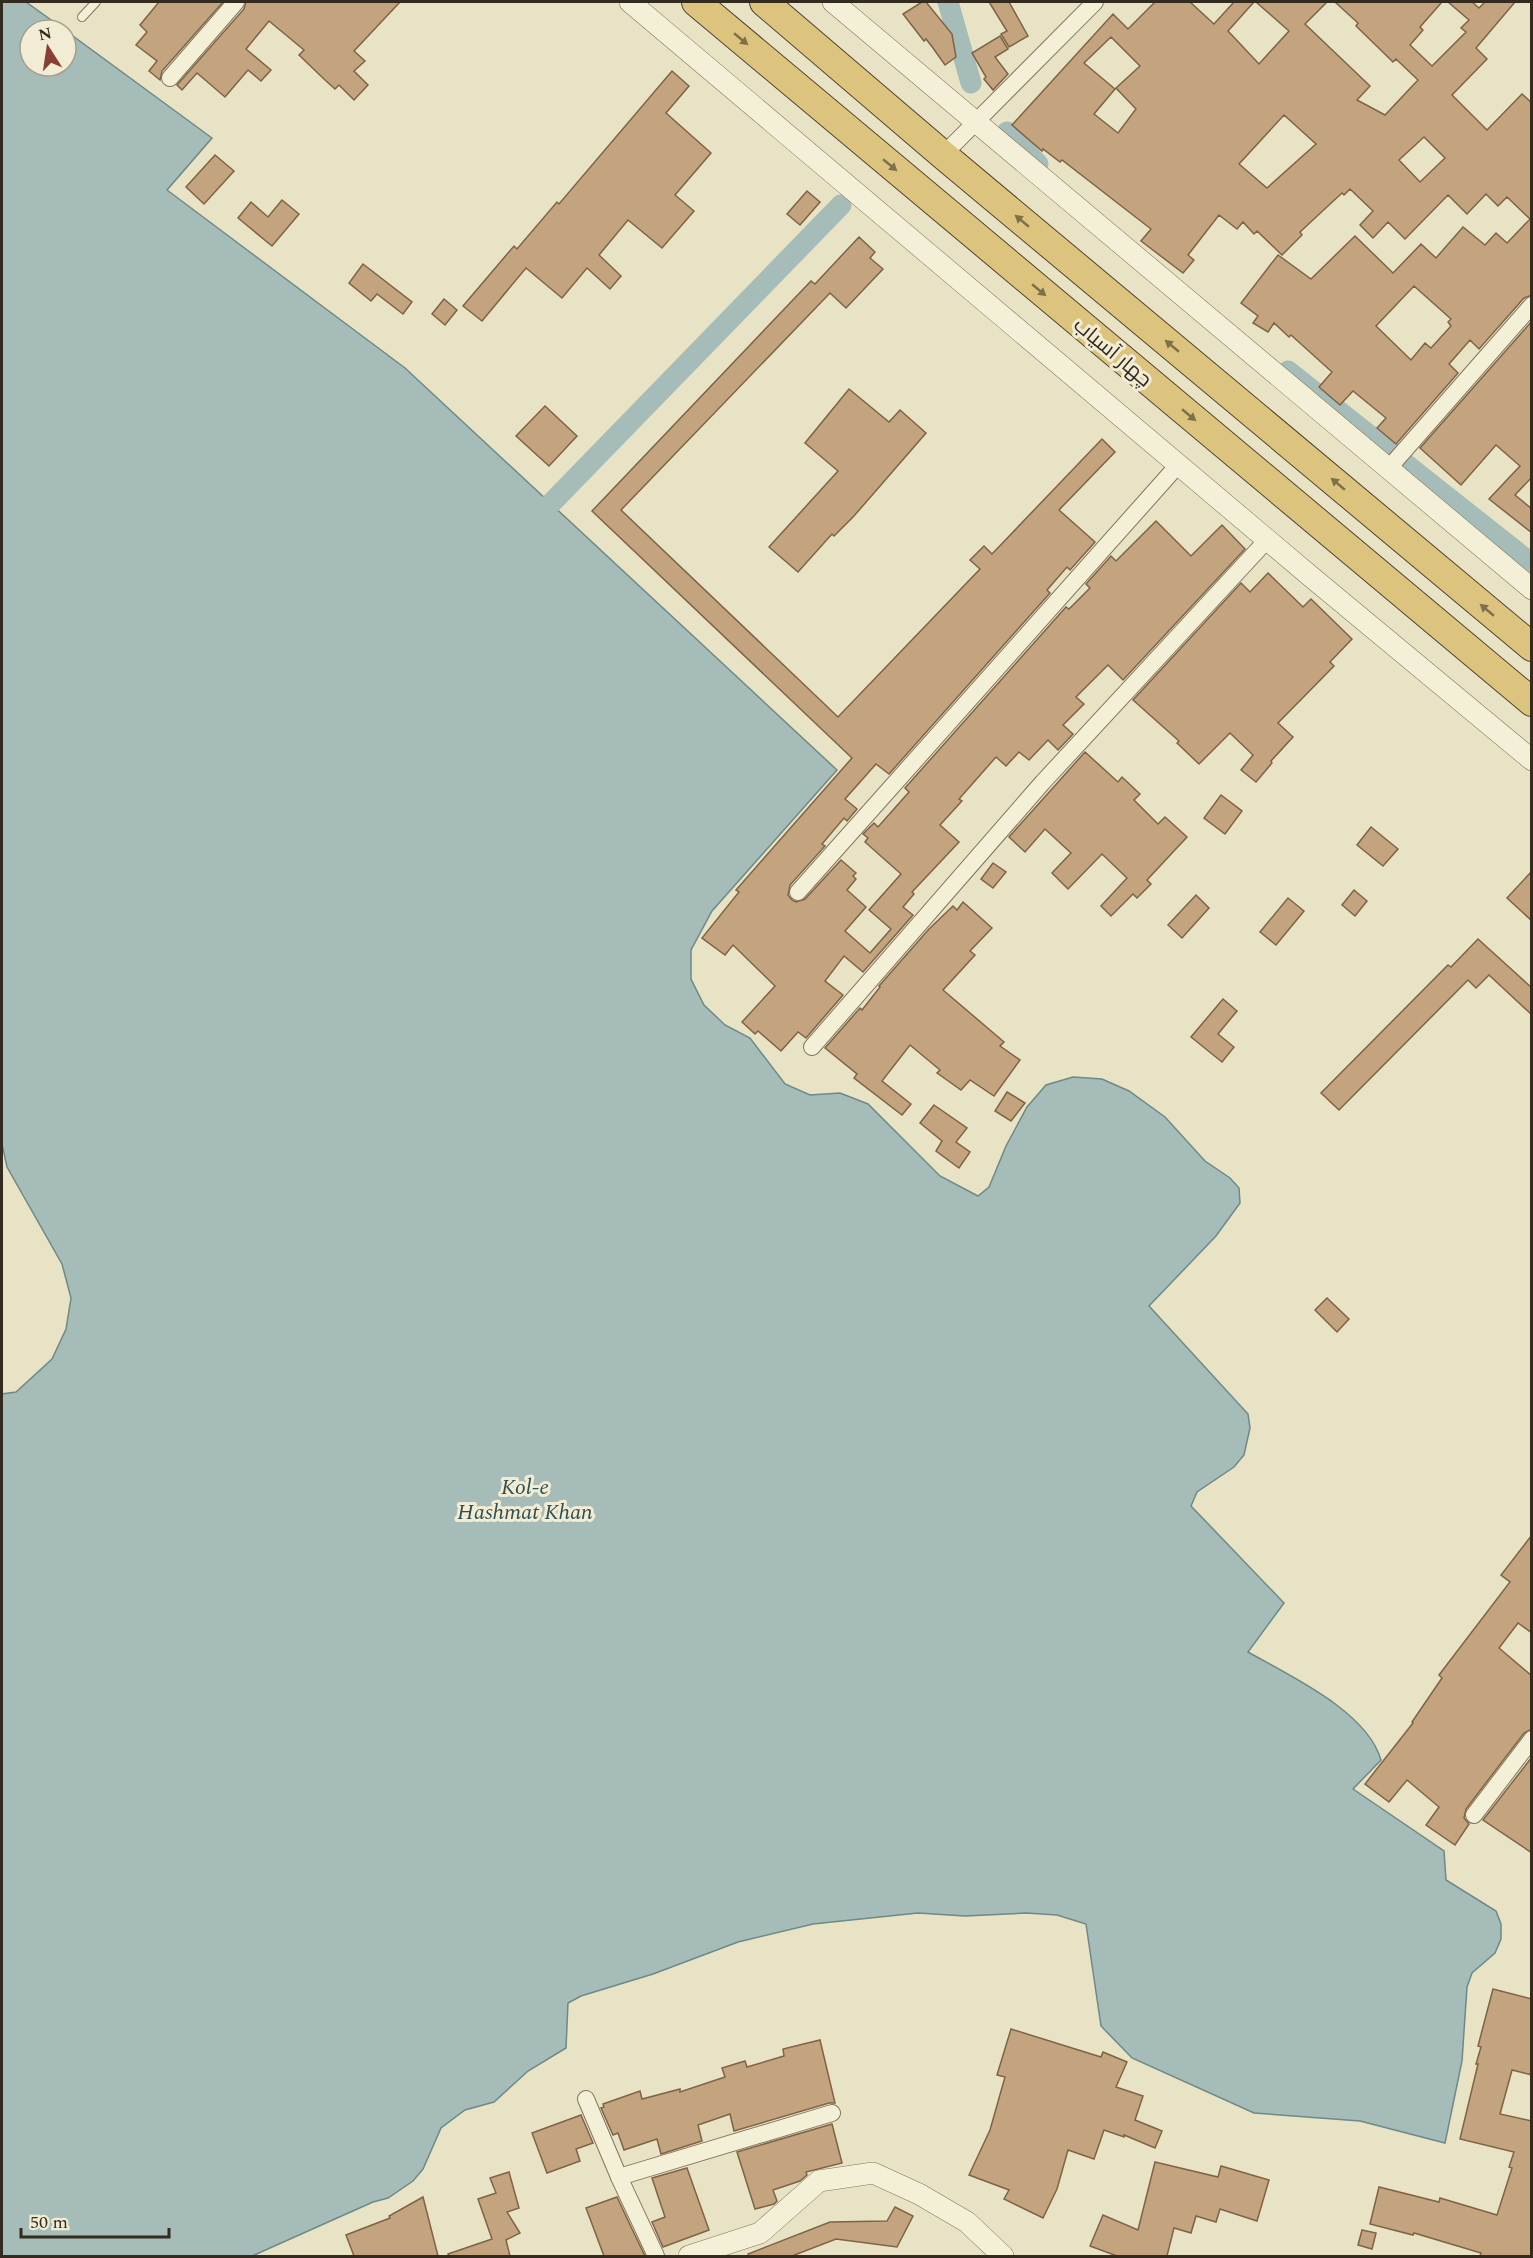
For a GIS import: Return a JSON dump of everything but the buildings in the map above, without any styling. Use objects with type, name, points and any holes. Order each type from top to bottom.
[{"type":"highway","name":"چهار آسیاب","points":[[696,2],[1532,702]]},
{"type":"highway","name":"چهار آسیاب","points":[[764,2],[943,155],[1532,648]]},
{"type":"street","points":[[170,78],[236,2]]},
{"type":"street","points":[[630,2],[1267,540],[1532,760]]},
{"type":"street","points":[[833,2],[975,122],[1395,461],[1532,589]]},
{"type":"street","points":[[943,155],[1095,2]]},
{"type":"street","points":[[1395,461],[1532,306]]},
{"type":"street","points":[[798,892],[1178,465]]},
{"type":"street","points":[[812,1047],[1043,782],[1267,540]]},
{"type":"street","points":[[1474,1815],[1532,1739]]},
{"type":"street","points":[[586,2099],[656,2256]]},
{"type":"street","points":[[619,2177],[832,2113]]},
{"type":"street","points":[[689,2256],[760,2233],[819,2181],[873,2173],[919,2194],[967,2222],[1003,2256]]},
{"type":"lane","points":[[82,17],[96,2]]},
{"type":"water","name":"Kol-e Hashmat Khan","points":[[2,2],[26,2],[48,18],[18,18],[18,78],[78,78],[78,40],[212,138],[167,190],[405,368],[837,770],[712,911],[691,950],[691,979],[704,1005],[725,1025],[750,1038],[785,1084],[810,1095],[840,1093],[868,1104],[940,1176],[978,1196],[989,1187],[1006,1146],[1027,1107],[1046,1085],[1073,1077],[1102,1079],[1129,1091],[1165,1117],[1205,1161],[1230,1178],[1239,1188],[1240,1203],[1216,1236],[1149,1306],[1248,1414],[1250,1428],[1244,1455],[1234,1467],[1197,1492],[1191,1506],[1284,1603],[1248,1652],[1325,1697],[1360,1726],[1373,1742],[1381,1760],[1353,1789],[1444,1851],[1446,1880],[1496,1911],[1501,1924],[1501,1939],[1495,1953],[1472,1973],[1467,1987],[1462,2061],[1445,2143],[1360,2121],[1254,2113],[1132,2058],[1101,2026],[1086,1924],[1057,1915],[1026,1913],[965,1916],[918,1913],[813,1924],[738,1942],[653,1974],[581,1996],[568,2003],[566,2048],[528,2071],[494,2102],[465,2110],[441,2128],[423,2169],[413,2181],[388,2198],[373,2202],[252,2256],[2,2256],[2,1394],[16,1392],[52,1359],[66,1329],[71,1298],[62,1264],[7,1167],[2,1144]]},
{"type":"waterway","points":[[948,2],[971,83]]},
{"type":"waterway","points":[[1007,132],[1038,164]]},
{"type":"waterway","points":[[531,524],[841,205]]},
{"type":"waterway","points":[[1288,371],[1532,564]]}]
